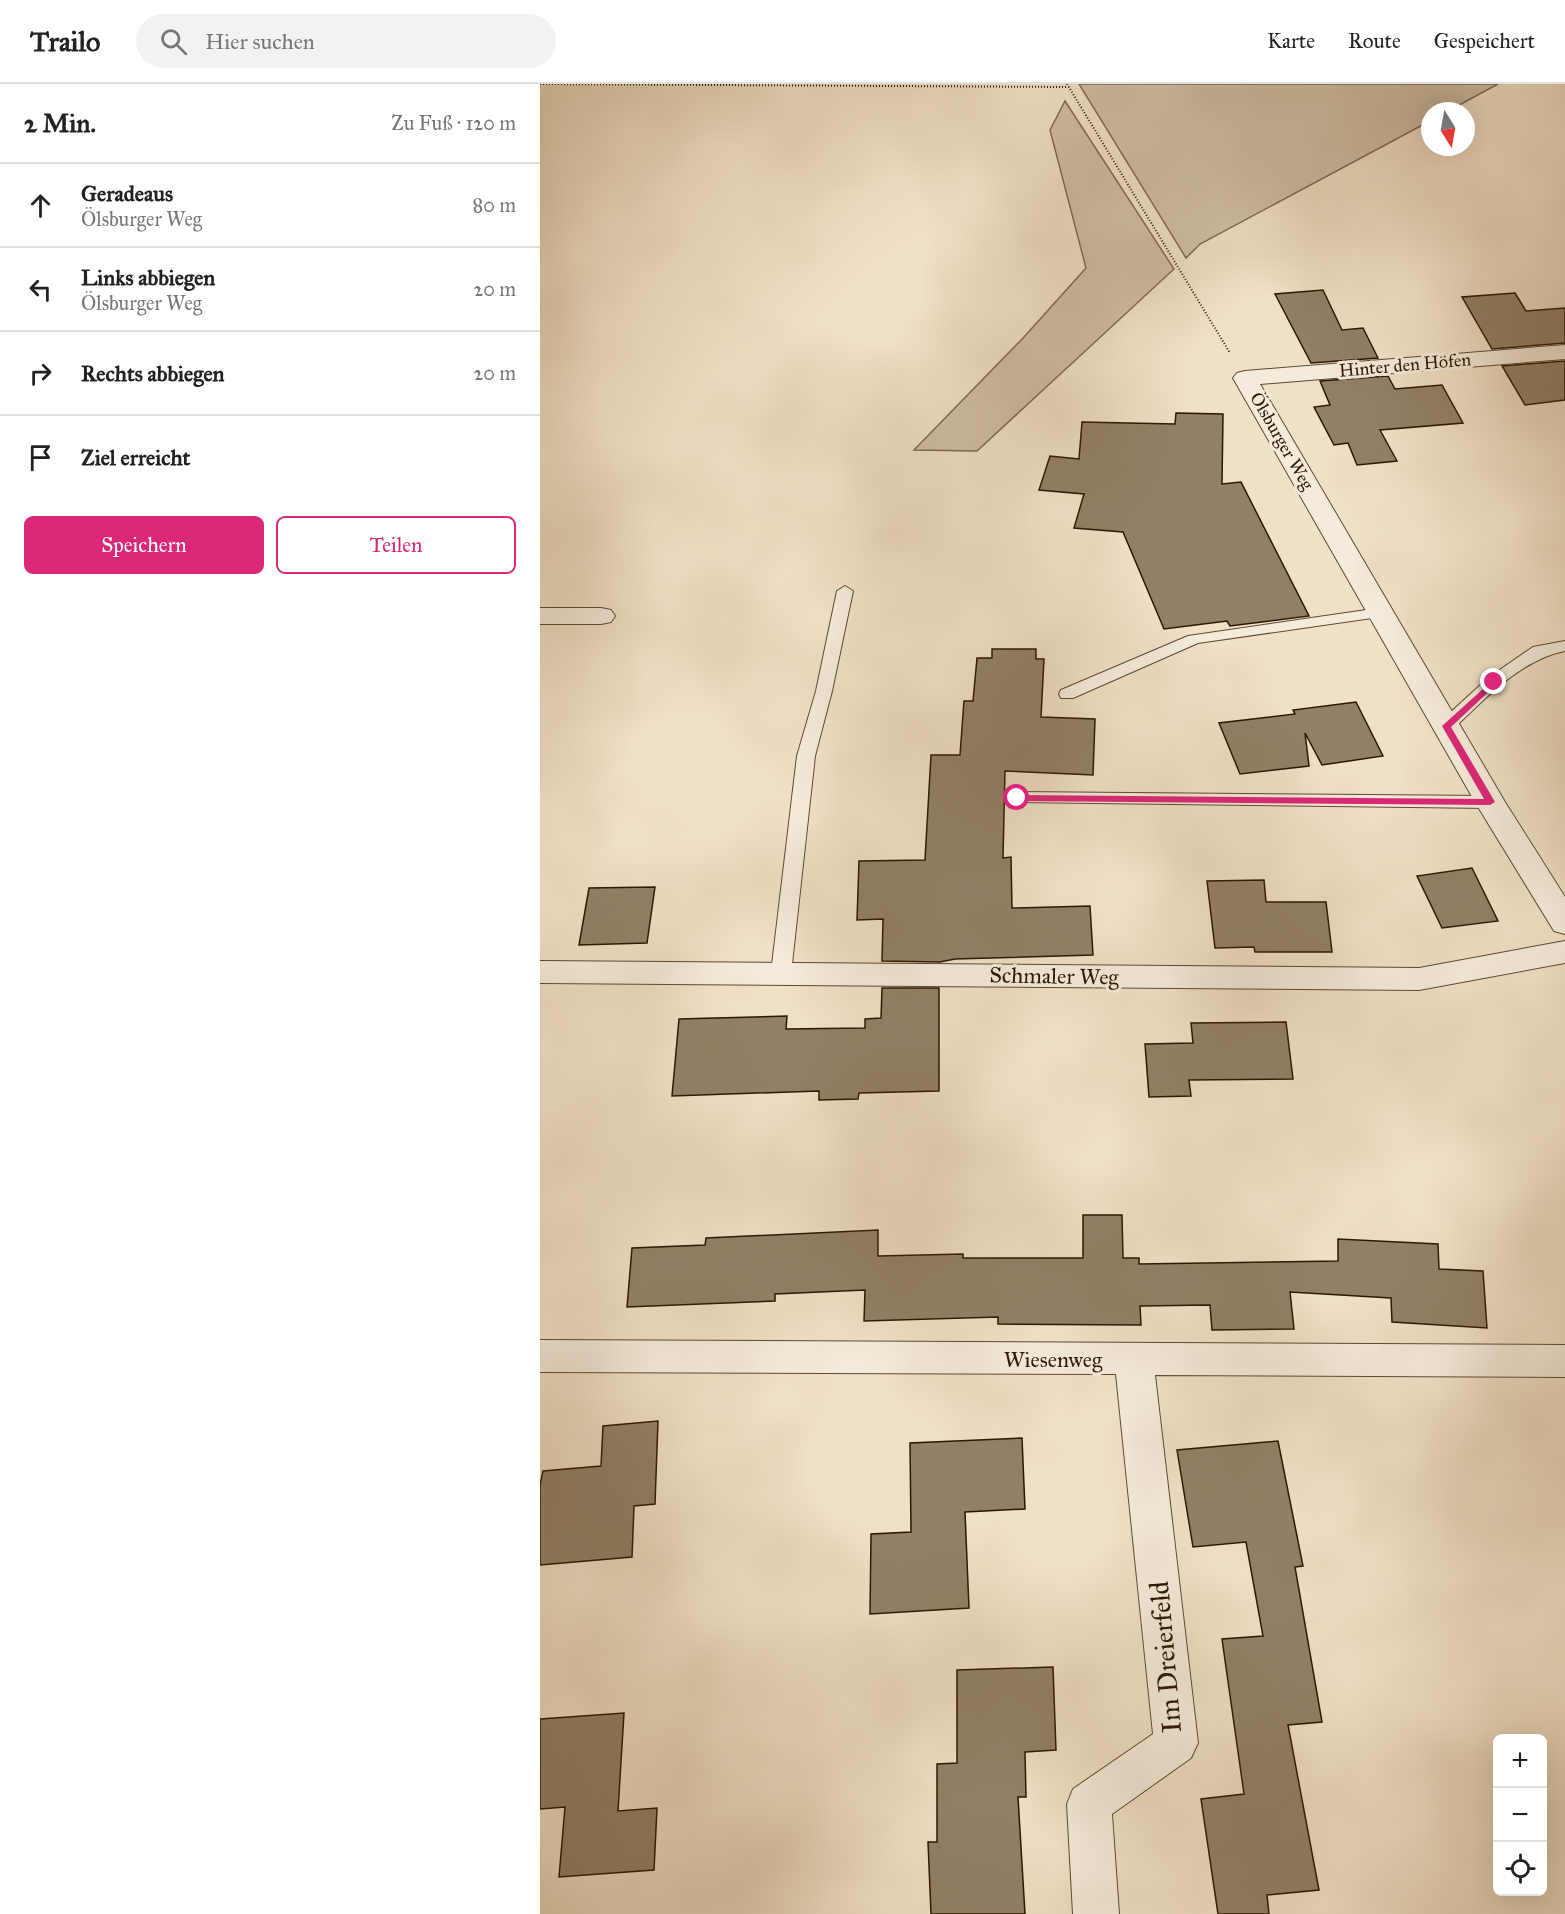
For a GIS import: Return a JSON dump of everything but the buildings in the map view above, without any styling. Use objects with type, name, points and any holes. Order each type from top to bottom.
[{"type":"street","name":"Hinter den Höfen","points":[[1245,378],[1565,352]]},
{"type":"street","name":"Ölsburger Weg","points":[[1245,378],[1490,802],[1565,923]]},
{"type":"street","points":[[540,616],[601,616]]},
{"type":"street","name":"Schmaler Weg","points":[[540,972],[1419,979],[1565,952]]},
{"type":"street","name":"Wiesenweg","points":[[540,1356],[1565,1361]]},
{"type":"street","name":"Im Dreierfeld","points":[[1096,1914],[1089,1804],[1176,1743],[1134,1359]]},
{"type":"lane","points":[[781,973],[806,756],[824,691],[845,591]]},
{"type":"lane","points":[[1067,694],[1194,639],[1380,613]]},
{"type":"lane","points":[[1446,726],[1494,682],[1539,651],[1565,646]]},
{"type":"lane","points":[[1017,798],[1490,802]]},
{"type":"path","points":[[540,84],[1068,86]]},
{"type":"path","name":"Ölsburger Weg","points":[[1068,86],[1245,378]]},
{"type":"shaded area","points":[[1079,84],[1498,84],[1465,102],[1421,102],[1421,126],[1200,244],[1186,258]]},
{"type":"shaded area","points":[[1065,101],[1174,269],[977,451],[914,450],[1024,337],[1086,268],[1050,130]]},
{"type":"route","points":[[1017,798],[1490,802],[1446,726],[1494,682]]}]
